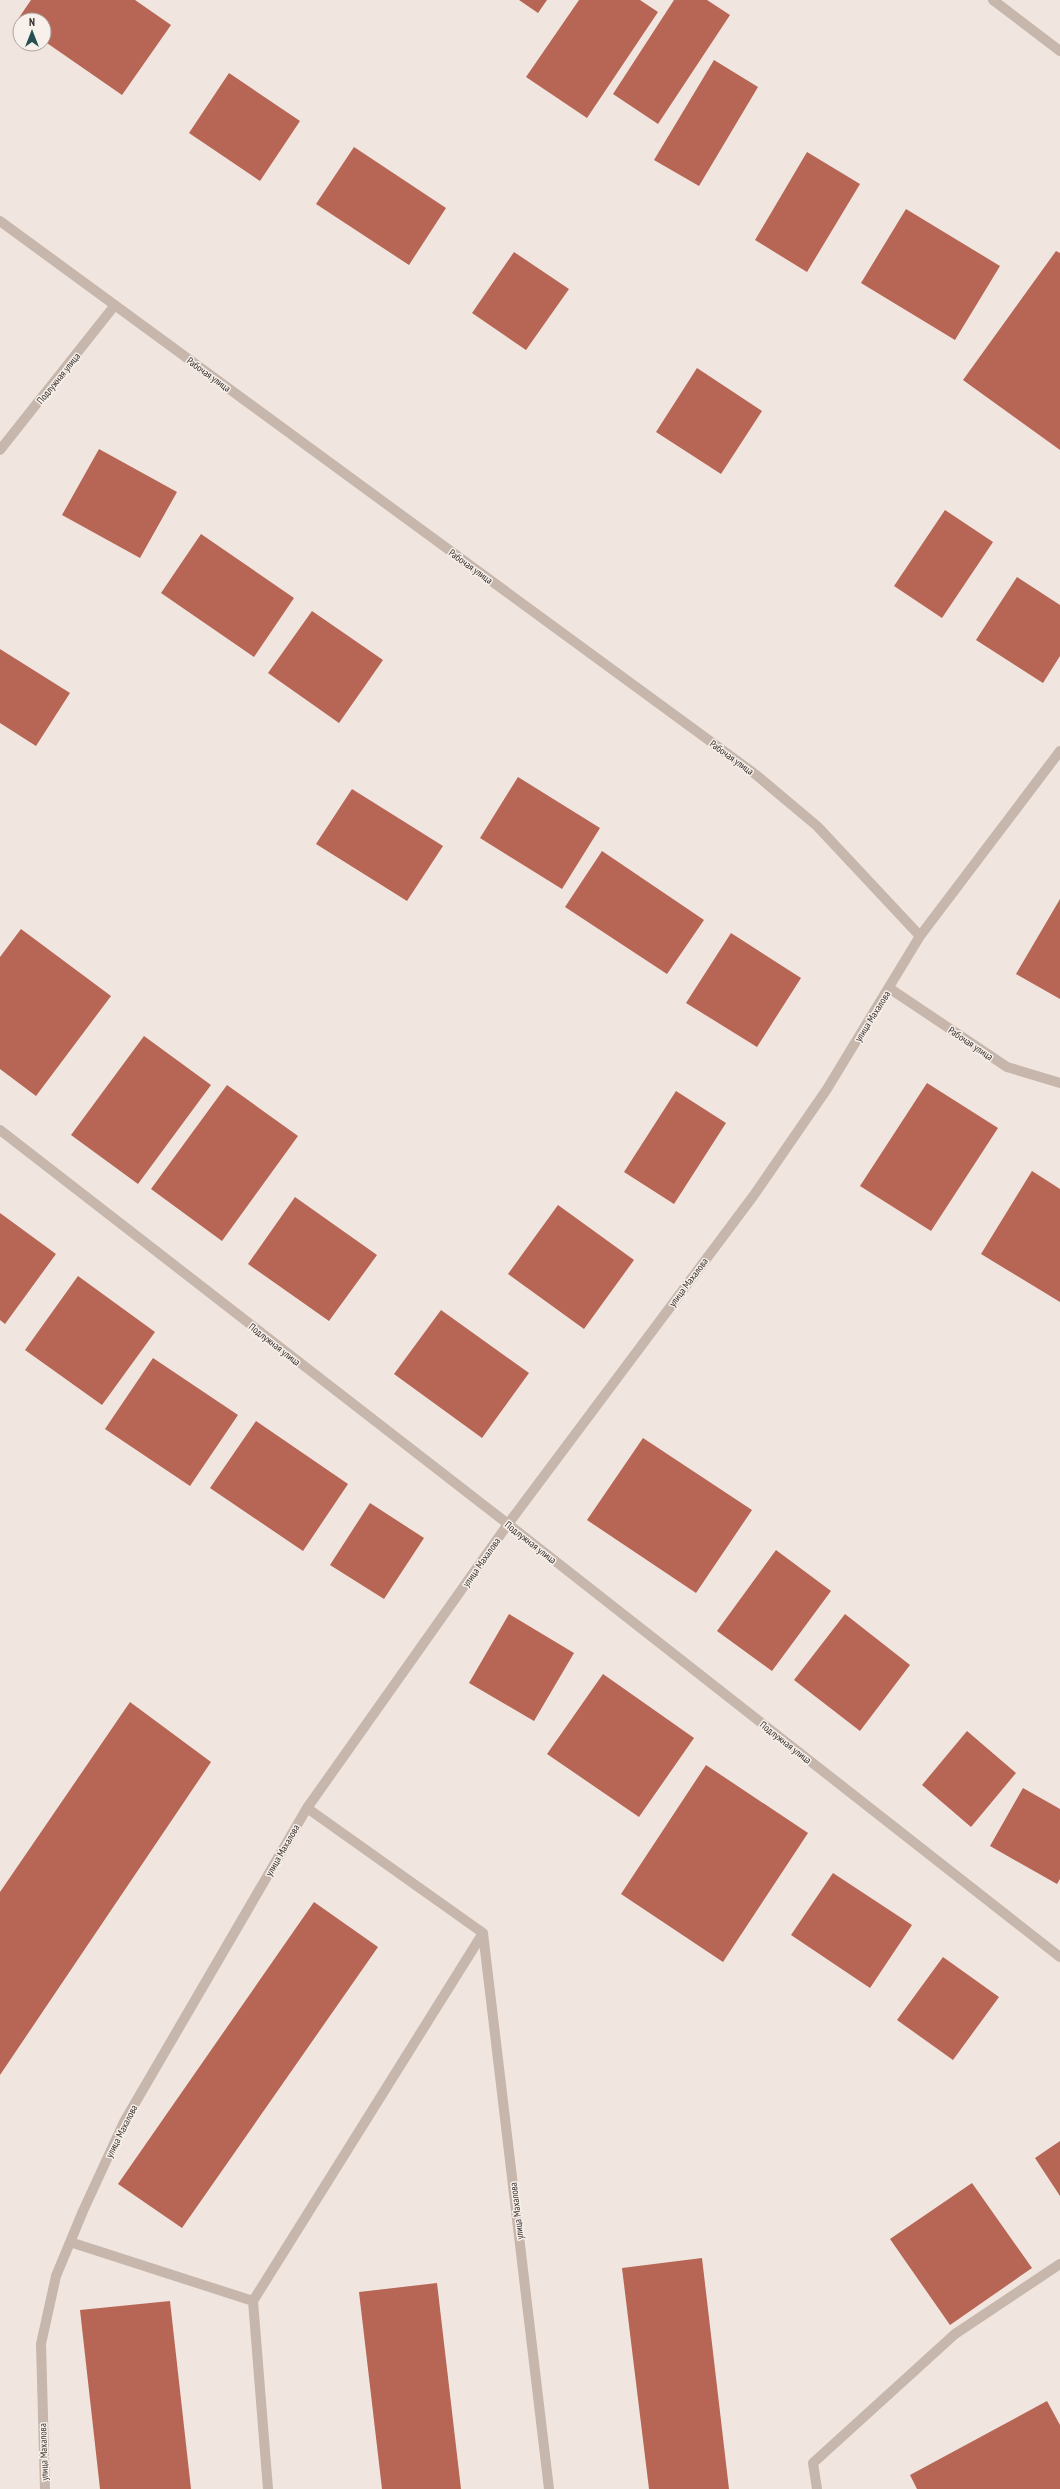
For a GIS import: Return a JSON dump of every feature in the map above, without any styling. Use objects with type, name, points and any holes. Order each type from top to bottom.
[{"type":"street","points":[[993,0],[1060,51]]},
{"type":"street","name":"Рабочая улица","points":[[0,221],[755,774],[817,826],[920,936]]},
{"type":"street","name":"Подлужная улица","points":[[0,450],[115,305]]},
{"type":"street","name":"улица Махалова","points":[[45,2489],[41,2344],[56,2276],[124,2122],[307,1808],[508,1524],[754,1195],[827,1089],[920,936],[1060,751]]},
{"type":"street","name":"Рабочая улица","points":[[889,988],[1007,1067],[1060,1083]]},
{"type":"street","name":"Подлужная улица","points":[[0,1130],[508,1524],[1060,1957]]},
{"type":"street","points":[[268,2489],[253,2301],[483,1933],[307,1808]]},
{"type":"street","name":"улица Махалова","points":[[483,1933],[549,2489]]},
{"type":"street","points":[[70,2242],[253,2301]]},
{"type":"street","points":[[817,2489],[813,2463],[955,2334],[1060,2264]]},
{"type":"building","points":[[31,0],[135,0],[171,25],[122,95],[52,47],[52,12],[23,12]]},
{"type":"building","points":[[519,0],[547,0],[538,13]]},
{"type":"building","points":[[579,0],[640,0],[658,12],[587,118],[526,77]]},
{"type":"building","points":[[674,0],[707,0],[730,15],[658,124],[613,94]]},
{"type":"building","points":[[714,60],[758,87],[699,186],[654,160]]},
{"type":"building","points":[[229,73],[300,121],[260,181],[189,133]]},
{"type":"building","points":[[354,147],[446,208],[409,265],[316,204]]},
{"type":"building","points":[[807,152],[860,184],[807,272],[755,240]]},
{"type":"building","points":[[906,209],[1000,266],[955,340],[861,283]]},
{"type":"building","points":[[1056,251],[1060,253],[1060,450],[963,380]]},
{"type":"building","points":[[514,252],[569,289],[526,350],[472,313]]},
{"type":"building","points":[[697,368],[762,411],[721,474],[656,432]]},
{"type":"building","points":[[99,449],[177,492],[140,558],[62,515]]},
{"type":"building","points":[[945,510],[993,542],[942,618],[894,586]]},
{"type":"building","points":[[201,534],[294,598],[254,657],[161,593]]},
{"type":"building","points":[[1017,577],[1060,605],[1060,656],[1043,683],[976,640]]},
{"type":"building","points":[[312,611],[383,660],[339,723],[268,673]]},
{"type":"building","points":[[0,649],[70,693],[36,746],[0,723]]},
{"type":"building","points":[[518,777],[600,828],[562,889],[480,838]]},
{"type":"building","points":[[352,789],[443,846],[407,901],[316,844]]},
{"type":"building","points":[[602,851],[704,920],[667,974],[565,907]]},
{"type":"building","points":[[1060,899],[1060,999],[1016,974]]},
{"type":"building","points":[[21,929],[111,996],[36,1096],[0,1069],[0,957]]},
{"type":"building","points":[[731,933],[801,978],[757,1047],[686,1003]]},
{"type":"building","points":[[144,1036],[211,1085],[138,1184],[71,1135]]},
{"type":"building","points":[[927,1083],[998,1128],[931,1231],[860,1186]]},
{"type":"building","points":[[227,1085],[298,1136],[222,1241],[151,1189]]},
{"type":"building","points":[[676,1091],[726,1123],[674,1204],[624,1172]]},
{"type":"building","points":[[1032,1171],[1060,1189],[1060,1302],[981,1254]]},
{"type":"building","points":[[295,1197],[377,1255],[329,1321],[248,1264]]},
{"type":"building","points":[[558,1205],[634,1260],[584,1329],[508,1274]]},
{"type":"building","points":[[0,1213],[56,1254],[5,1324],[0,1320]]},
{"type":"building","points":[[78,1276],[155,1332],[102,1405],[25,1350]]},
{"type":"building","points":[[441,1310],[529,1373],[482,1438],[394,1374]]},
{"type":"building","points":[[153,1358],[238,1415],[190,1486],[105,1429]]},
{"type":"building","points":[[256,1421],[348,1484],[303,1551],[210,1488]]},
{"type":"building","points":[[643,1438],[752,1510],[696,1593],[587,1520]]},
{"type":"building","points":[[370,1503],[424,1538],[384,1599],[330,1565]]},
{"type":"building","points":[[776,1550],[831,1591],[772,1671],[717,1631]]},
{"type":"building","points":[[509,1614],[574,1653],[534,1721],[469,1683]]},
{"type":"building","points":[[845,1614],[910,1665],[860,1731],[794,1680]]},
{"type":"building","points":[[603,1674],[694,1738],[639,1817],[547,1754]]},
{"type":"building","points":[[130,1702],[211,1762],[0,2075],[0,1892]]},
{"type":"building","points":[[967,1731],[1016,1773],[971,1827],[922,1785]]},
{"type":"building","points":[[706,1765],[808,1833],[723,1962],[621,1894]]},
{"type":"building","points":[[1023,1788],[1060,1809],[1060,1879],[1057,1884],[990,1846]]},
{"type":"building","points":[[833,1873],[912,1925],[870,1988],[791,1935]]},
{"type":"building","points":[[314,1902],[378,1947],[182,2228],[118,2184]]},
{"type":"building","points":[[943,1957],[999,1997],[953,2060],[897,2020]]},
{"type":"building","points":[[1060,2141],[1060,2196],[1035,2158]]},
{"type":"building","points":[[972,2183],[1032,2268],[950,2325],[890,2239]]},
{"type":"building","points":[[702,2258],[729,2489],[649,2489],[622,2268]]},
{"type":"building","points":[[437,2283],[461,2489],[382,2489],[359,2292]]},
{"type":"building","points":[[170,2301],[191,2489],[100,2489],[80,2310]]},
{"type":"building","points":[[1047,2401],[1060,2425],[1060,2489],[917,2489],[910,2475]]}]
